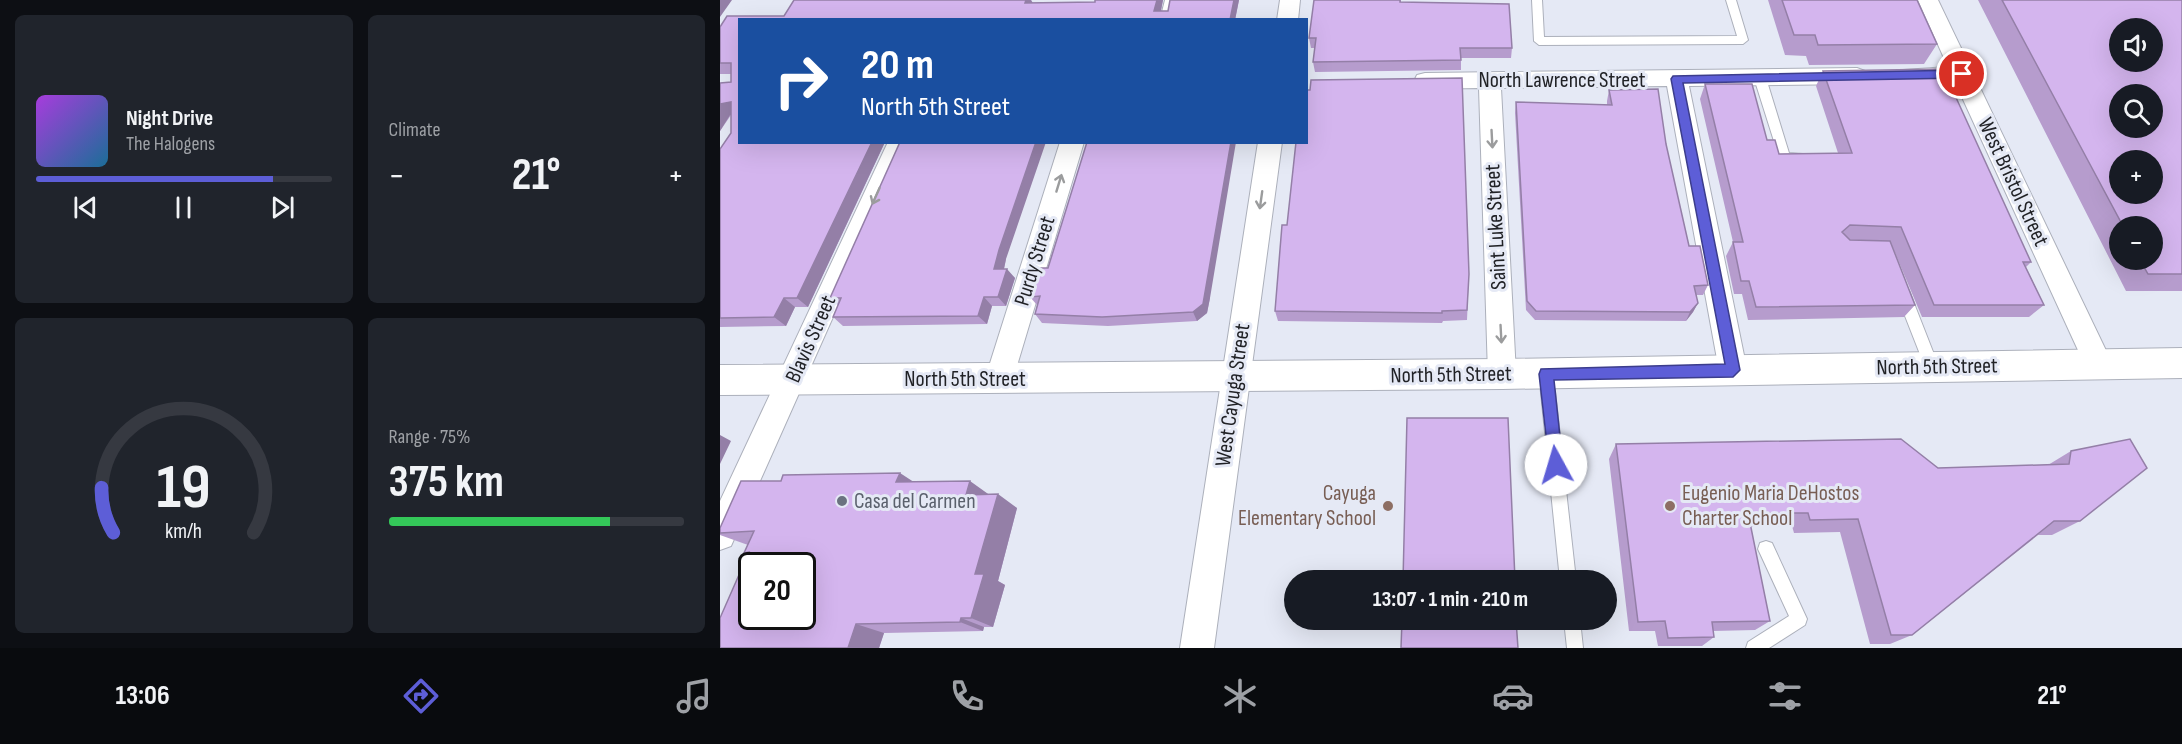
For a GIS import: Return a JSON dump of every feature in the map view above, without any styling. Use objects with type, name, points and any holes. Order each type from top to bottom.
[{"type":"street","points":[[1287,18],[1290,0]]},
{"type":"street","name":"West Bristol Street","points":[[1928,0],[2098,363]]},
{"type":"street","name":"North Lawrence Street","points":[[1399,81],[1962,74]]},
{"type":"street","points":[[1677,79],[1733,370]]},
{"type":"street","name":"Saint Luke Street","points":[[1490,80],[1503,374]]},
{"type":"street","name":"Blavis Street","points":[[720,535],[899,144]]},
{"type":"street","name":"Purdy Street","points":[[999,379],[1071,144]]},
{"type":"street","name":"West Cayuga Street","points":[[1197,648],[1270,144]]},
{"type":"street","name":"North 5th Street","points":[[720,380],[1546,374],[2182,363]]},
{"type":"lane","points":[[1165,18],[1170,0]]},
{"type":"lane","points":[[1537,0],[1539,41],[1743,40],[1731,0]]},
{"type":"lane","points":[[1760,78],[1785,157],[1813,156]]},
{"type":"lane","points":[[1898,280],[1932,367]]},
{"type":"lane","points":[[1546,374],[1567,570]]},
{"type":"lane","points":[[1754,648],[1799,619],[1766,549]]},
{"type":"lane","points":[[1573,630],[1575,648]]},
{"type":"building","points":[[794,0],[1026,0],[1025,3],[1157,0],[1154,11],[1168,11],[1170,0],[1234,0],[1230,18],[738,18],[738,144],[871,144],[797,298],[784,298],[774,317],[720,318],[720,149],[731,133],[731,102],[720,104],[720,83],[731,82],[731,63],[720,63],[720,27],[727,16],[784,16]]},
{"type":"building","points":[[1314,0],[1509,4],[1512,48],[1460,48],[1461,60],[1313,62],[1316,38],[1309,38]]},
{"type":"building","points":[[1782,0],[1917,0],[1937,44],[1818,45],[1815,35],[1794,35]]},
{"type":"building","points":[[2002,0],[2182,0],[2182,274],[2148,274],[2146,270],[2163,270],[2163,216],[2118,216],[2111,204],[2163,204],[2163,150],[2109,150],[2109,200]]},
{"type":"building","points":[[1943,69],[2031,262],[2023,262],[2044,305],[1934,305],[1901,227],[1850,225],[1842,232],[1850,240],[1890,241],[1915,305],[1756,307],[1749,281],[1741,281],[1733,242],[1743,242],[1705,84],[1752,84],[1767,140],[1775,140],[1779,154],[1852,153],[1823,71]]},
{"type":"building","points":[[1462,78],[1469,274],[1467,310],[1442,311],[1442,313],[1275,311],[1282,225],[1287,225],[1296,144],[1308,144],[1308,90],[1310,90],[1311,80]]},
{"type":"building","points":[[1658,89],[1666,144],[1689,246],[1700,246],[1708,285],[1694,286],[1698,303],[1690,312],[1536,311],[1527,301],[1516,102],[1612,105],[1609,90]]},
{"type":"building","points":[[899,144],[1035,144],[994,269],[1007,269],[998,297],[984,297],[978,316],[833,317],[841,298],[830,298]]},
{"type":"building","points":[[1086,144],[1231,144],[1203,304],[1193,312],[1102,317],[1035,314],[1040,296],[1030,297],[1039,268],[1048,268]]},
{"type":"building","points":[[1407,418],[1508,418],[1515,570],[1403,570]]},
{"type":"building","points":[[1901,439],[1938,468],[2069,464],[2071,451],[2130,439],[2147,468],[2080,521],[2054,521],[1912,635],[1891,635],[1858,519],[1810,520],[1808,513],[1748,513],[1770,621],[1712,622],[1714,637],[1668,638],[1665,621],[1638,622],[1616,444]]},
{"type":"building","points":[[900,473],[896,482],[970,481],[966,495],[998,494],[975,574],[984,574],[971,618],[961,618],[960,622],[856,624],[848,648],[720,648],[720,618],[738,577],[738,630],[816,630],[816,552],[744,552],[754,531],[720,533],[720,528],[741,481],[781,481],[783,475]]},
{"type":"building","points":[[1402,630],[1517,630],[1518,648],[1401,648]]},
{"type":"place","name":"Casa del Carmen","points":[[842,501]]},
{"type":"place","name":"Cayuga Elementary School","points":[[1388,506]]},
{"type":"place","name":"Eugenio Maria DeHostos Charter School","points":[[1670,506]]},
{"type":"route","points":[[1556,465],[1546,374],[1733,370],[1677,79],[1962,74]]}]
